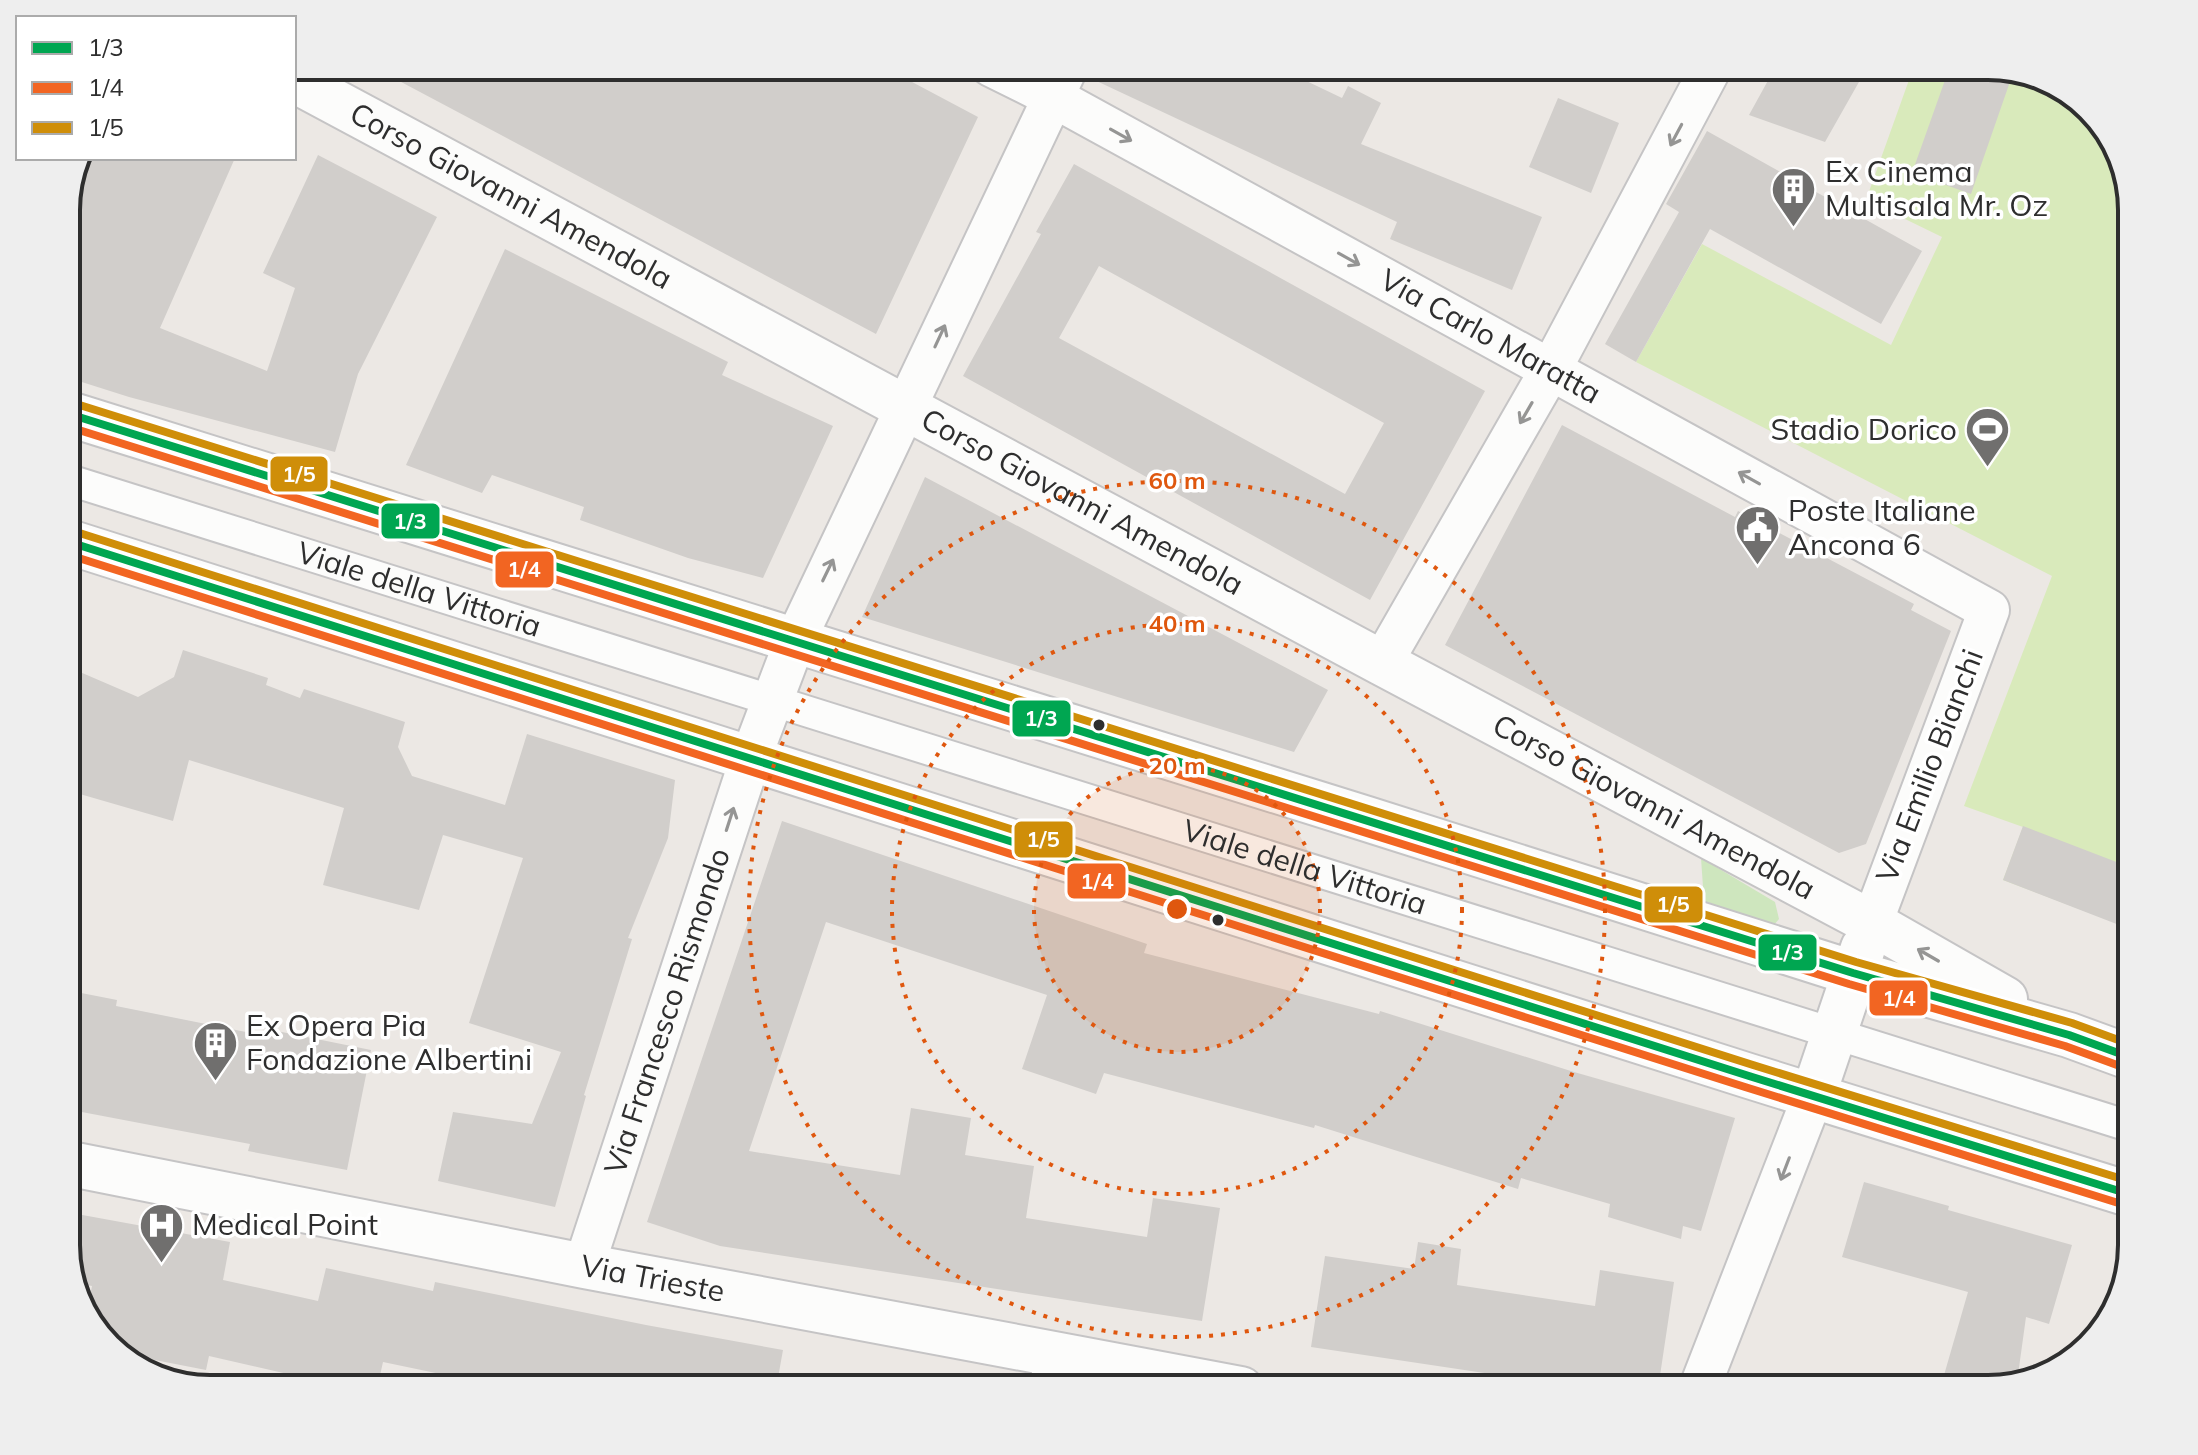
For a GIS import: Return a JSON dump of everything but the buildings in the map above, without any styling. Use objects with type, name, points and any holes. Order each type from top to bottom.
[{"type":"street","points":[[1382,663],[1551,369],[1705,80]]},
{"type":"street","name":"Corso Giovanni Amendola","points":[[296,81],[1872,923],[2069,1035]]},
{"type":"street","name":"Via Carlo Maratta","points":[[1060,82],[1551,369],[1989,610]]},
{"type":"street","points":[[751,757],[795,641],[1060,82]]},
{"type":"street","name":"Viale della Vittoria","points":[[80,417],[1853,973],[2069,1035],[2118,1053]]},
{"type":"street","name":"Viale della Vittoria","points":[[80,483],[2118,1123]]},
{"type":"street","name":"Viale della Vittoria","points":[[80,545],[2118,1191]]},
{"type":"street","name":"Via Emilio Bianchi","points":[[1872,923],[1989,610]]},
{"type":"street","name":"Via Francesco Rismondo","points":[[584,1266],[751,757]]},
{"type":"street","points":[[1704,1375],[1836,1034],[1853,973],[1872,923]]},
{"type":"street","name":"Via Trieste","points":[[80,1166],[584,1266],[1043,1371],[1087,1375]]},
{"type":"green space","name":"Stadio Dorico","points":[[1909,80],[2014,82],[2046,93],[2080,118],[2091,131],[2101,145],[2114,176],[2118,210],[2118,924],[2003,880],[2023,827],[1964,806],[2052,576],[1636,362],[1702,244],[1891,345],[1942,237],[1866,200]]},
{"type":"green space","points":[[1701,858],[1775,902],[1779,919],[1773,926],[1679,905],[1696,896],[1703,887]]},
{"type":"transit line","name":"1/5","points":[[80,405],[1856,962],[2072,1023],[2118,1040]]},
{"type":"transit line","name":"1/3","points":[[80,417],[1853,973],[2069,1035],[2118,1053]]},
{"type":"transit line","name":"1/4","points":[[80,430],[1849,984],[2065,1046],[2118,1065]]},
{"type":"transit line","name":"1/5","points":[[80,533],[1753,1065],[2118,1178]]},
{"type":"transit line","name":"1/3","points":[[80,545],[2118,1191]]},
{"type":"transit line","name":"1/4","points":[[80,558],[2118,1203]]},
{"type":"place","name":"Ex Cinema Multisala Mr. Oz","points":[[1794,228]]},
{"type":"place","name":"Stadio Dorico","points":[[1988,469]]},
{"type":"place","name":"Poste Italiane Ancona 6","points":[[1757,567]]},
{"type":"place","name":"Ex Opera Pia Fondazione Albertini","points":[[215,1082]]},
{"type":"place","name":"Medical Point","points":[[161,1264]]}]
